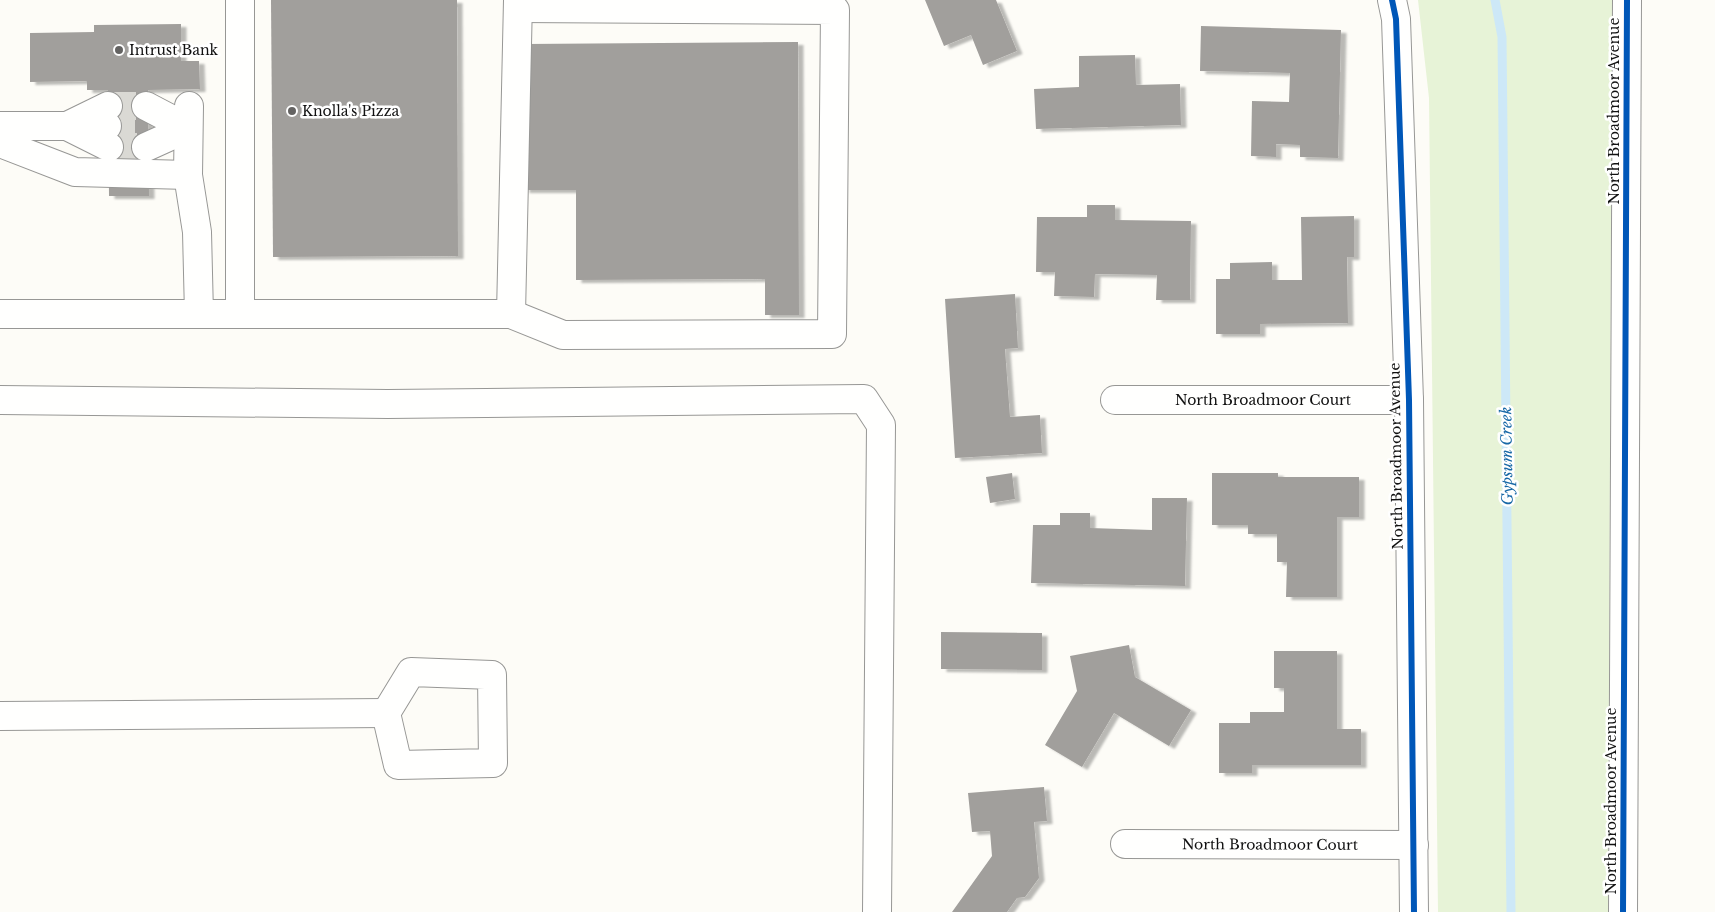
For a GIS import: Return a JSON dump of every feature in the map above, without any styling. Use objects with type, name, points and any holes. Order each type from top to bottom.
[{"type":"street","points":[[240,0],[240,314]]},
{"type":"street","name":"North Broadmoor Avenue","points":[[1392,0],[1396,19],[1409,400],[1414,912]]},
{"type":"street","name":"North Broadmoor Avenue","points":[[1622,912],[1627,0]]},
{"type":"street","points":[[0,314],[511,314],[563,334],[832,334],[835,5],[518,4],[511,314]]},
{"type":"street","points":[[188,117],[188,175],[197,232],[199,314]]},
{"type":"street","points":[[188,117],[146,127],[188,117]]},
{"type":"street","points":[[0,126],[108,127]]},
{"type":"street","points":[[0,143],[75,172],[188,175]]},
{"type":"street","points":[[0,400],[388,404],[864,399],[881,425],[877,912]]},
{"type":"street","name":"North Broadmoor Court","points":[[1115,400],[1409,400]]},
{"type":"street","points":[[411,672],[492,675],[492,763],[398,765],[386,712],[411,672]]},
{"type":"street","points":[[0,716],[386,712]]},
{"type":"street","name":"North Broadmoor Court","points":[[1125,844],[1414,845]]},
{"type":"green space","points":[[1418,0],[1612,0],[1608,912],[1438,912],[1429,98]]},
{"type":"building","points":[[271,0],[457,0],[458,256],[273,257]]},
{"type":"building","points":[[925,0],[996,0],[1017,51],[983,65],[971,35],[944,46]]},
{"type":"building","points":[[181,24],[181,61],[199,61],[200,89],[148,90],[149,196],[109,196],[108,90],[87,90],[87,81],[30,82],[30,33],[94,32],[94,25]]},
{"type":"building","points":[[1201,26],[1341,30],[1338,158],[1300,157],[1300,145],[1276,144],[1276,157],[1251,156],[1252,101],[1289,102],[1290,73],[1200,71]]},
{"type":"building","points":[[798,42],[799,315],[765,315],[765,279],[576,280],[576,190],[524,190],[524,44]]},
{"type":"building","points":[[1135,55],[1136,85],[1180,84],[1181,125],[1036,129],[1034,89],[1079,87],[1079,56]]},
{"type":"building","points":[[1087,205],[1115,205],[1115,220],[1191,221],[1190,300],[1156,300],[1157,275],[1095,274],[1094,297],[1054,296],[1055,272],[1036,272],[1037,217],[1087,217]]},
{"type":"building","points":[[1354,216],[1354,257],[1347,257],[1348,323],[1260,324],[1260,334],[1216,334],[1216,279],[1230,279],[1230,263],[1272,262],[1272,280],[1302,280],[1301,217]]},
{"type":"building","points":[[1015,294],[1018,348],[1005,349],[1010,417],[1040,415],[1042,453],[955,458],[945,299]]},
{"type":"building","points":[[1012,473],[1015,499],[990,503],[986,477]]},
{"type":"building","points":[[1212,473],[1278,473],[1278,477],[1359,477],[1359,517],[1337,517],[1337,597],[1286,597],[1287,562],[1277,562],[1277,534],[1248,534],[1248,525],[1212,525]]},
{"type":"building","points":[[1152,498],[1187,498],[1185,586],[1031,583],[1033,525],[1060,525],[1060,513],[1090,513],[1090,528],[1152,530]]},
{"type":"building","points":[[941,632],[1042,633],[1042,670],[941,669]]},
{"type":"building","points":[[1129,645],[1135,677],[1191,710],[1169,746],[1114,713],[1082,767],[1045,745],[1077,691],[1070,656]]},
{"type":"building","points":[[1274,651],[1337,651],[1337,729],[1361,729],[1361,765],[1252,765],[1252,773],[1219,773],[1219,723],[1250,723],[1250,712],[1284,712],[1284,688],[1274,688]]},
{"type":"building","points":[[1044,787],[1047,821],[1034,822],[1039,878],[1025,897],[1017,898],[1007,912],[952,912],[992,856],[990,831],[972,832],[968,793]]},
{"type":"waterway","name":"Gypsum Creek","points":[[1495,0],[1502,37],[1511,912]]},
{"type":"tunnel","points":[[108,106],[146,106]]},
{"type":"tunnel","points":[[107,126],[146,126]]},
{"type":"tunnel","points":[[109,147],[146,147]]},
{"type":"cycle path","points":[[1392,0],[1396,19],[1409,400],[1414,912]]},
{"type":"cycle path","points":[[1623,912],[1627,0]]},
{"type":"place","name":"Intrust Bank","points":[[119,50]]},
{"type":"place","name":"Knolla's Pizza","points":[[292,111]]}]
